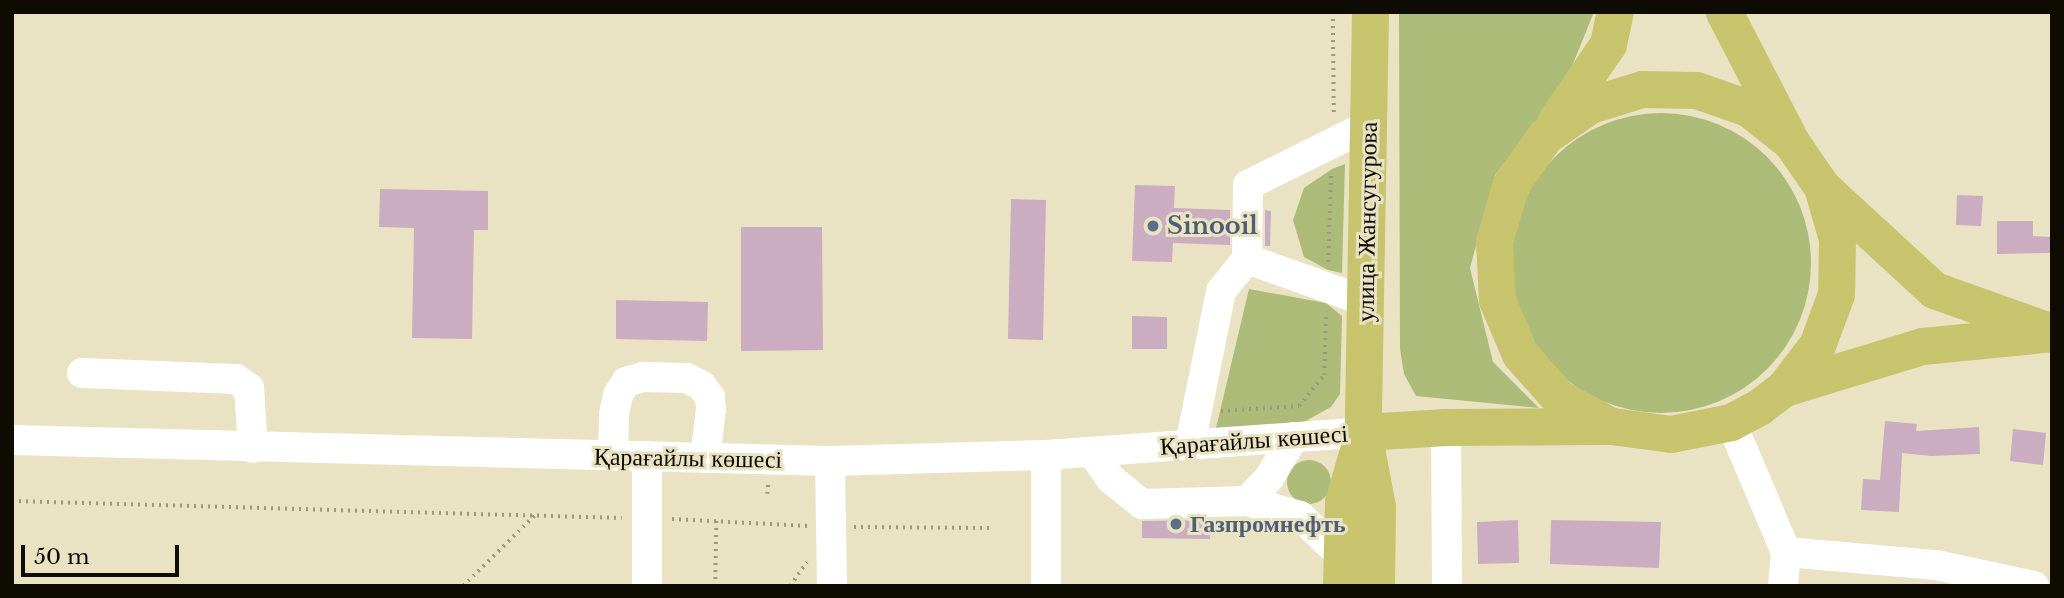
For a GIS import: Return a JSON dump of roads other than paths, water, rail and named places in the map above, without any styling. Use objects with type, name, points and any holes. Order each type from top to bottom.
[{"type":"main road","name":"улица Жансугурова","points":[[1370,12],[1351,122],[1366,301],[1363,432],[1377,507],[1376,586]]},
{"type":"main road","points":[[1611,426],[1559,398],[1520,354],[1497,300],[1494,241],[1511,184],[1608,44],[1615,12]]},
{"type":"main road","points":[[1724,12],[1791,142],[1822,187],[1934,290],[2052,333]]},
{"type":"main road","points":[[1545,136],[1590,105],[1642,89],[1696,90],[1748,108],[1791,142]]},
{"type":"main road","points":[[1363,432],[1446,427],[1611,426],[1671,434],[1731,422],[1759,407],[1784,388],[1817,345],[1836,294],[1837,239],[1822,187]]},
{"type":"main road","points":[[1784,388],[1923,346],[2052,333]]},
{"type":"main road","name":"улица Жансугурова","points":[[1341,570],[1343,502],[1363,432]]},
{"type":"street","points":[[1190,445],[1221,291],[1247,259],[1248,185],[1351,122]]},
{"type":"street","points":[[1247,259],[1366,301]]},
{"type":"street","points":[[82,373],[236,379],[249,388],[253,448]]},
{"type":"street","points":[[613,456],[614,414],[618,395],[626,382],[643,377],[687,378],[701,385],[710,397],[711,409],[705,458]]},
{"type":"street","points":[[1731,422],[1786,552],[1783,586]]},
{"type":"street","points":[[1446,427],[1447,586]]},
{"type":"street","name":"Қарағайлы көшесі","points":[[12,440],[830,461],[1046,455],[1363,432]]},
{"type":"street","points":[[1247,501],[1269,478],[1294,437]]},
{"type":"street","points":[[1092,452],[1111,479],[1142,505],[1247,501],[1300,516],[1341,570]]},
{"type":"street","points":[[1046,455],[1046,586]]},
{"type":"street","points":[[647,456],[647,586]]},
{"type":"street","points":[[830,461],[832,586]]},
{"type":"street","points":[[1786,552],[1936,565],[2034,586]]},
{"type":"place","name":"Sinooil","points":[[1153,226]]},
{"type":"place","name":"Газпромнефть","points":[[1176,524]]}]
